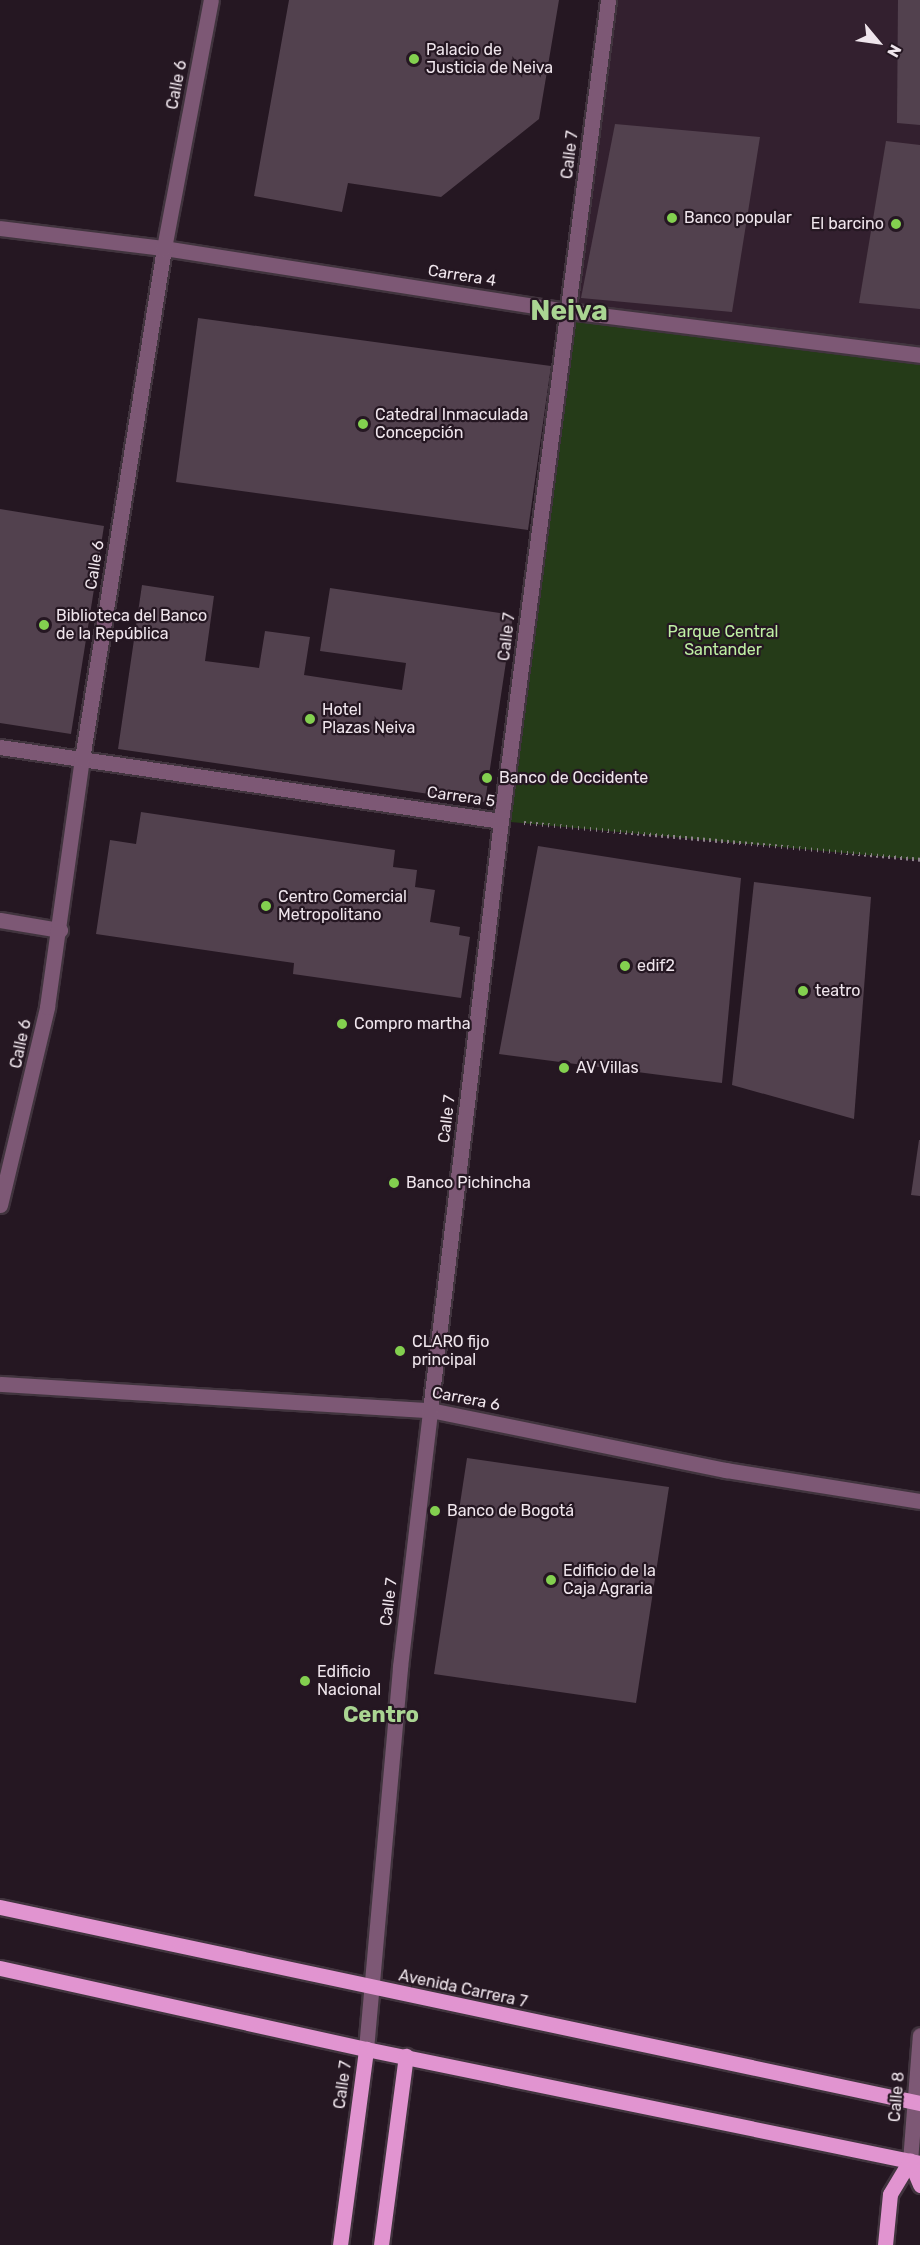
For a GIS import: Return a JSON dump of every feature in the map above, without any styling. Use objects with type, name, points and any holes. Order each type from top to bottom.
[{"type":"main road","name":"Avenida Carrera 7","points":[[0,1907],[371,1988],[918,2102]]},
{"type":"main road","points":[[0,1968],[366,2049],[915,2162]]},
{"type":"main road","name":"Calle 7","points":[[340,2245],[366,2049]]},
{"type":"main road","points":[[381,2245],[406,2056]]},
{"type":"main road","name":"Calle 8","points":[[915,2162],[920,2185]]},
{"type":"main road","name":"Calle 8","points":[[885,2245],[890,2194],[915,2162]]},
{"type":"street","name":"Calle 6","points":[[0,1205],[39,1052],[60,930],[82,759],[164,248],[211,0]]},
{"type":"street","name":"Calle 7","points":[[366,2049],[400,1667],[430,1410],[501,821],[609,0]]},
{"type":"street","name":"Carrera 4","points":[[0,228],[164,248],[568,311],[920,355]]},
{"type":"street","name":"Carrera 5","points":[[0,747],[501,821]]},
{"type":"street","points":[[0,920],[60,930]]},
{"type":"street","name":"Carrera 6","points":[[0,1384],[430,1410],[726,1470],[920,1501]]},
{"type":"street","name":"Calle 8","points":[[915,2162],[920,2035]]},
{"type":"path","name":"Carrera 5","points":[[501,821],[920,861]]},
{"type":"shaded area","points":[[608,0],[920,0],[920,355],[568,311]]},
{"type":"green space","name":"Parque Central Santander","points":[[568,311],[920,355],[920,860],[501,821]]},
{"type":"building","name":"Palacio de Justicia de Neiva","points":[[289,0],[559,0],[539,119],[441,197],[348,183],[342,212],[254,196]]},
{"type":"building","points":[[898,0],[920,0],[920,125],[897,123]]},
{"type":"building","name":"Banco popular","points":[[615,124],[760,137],[732,312],[581,298]]},
{"type":"building","name":"El barcino","points":[[886,141],[920,145],[920,309],[859,303]]},
{"type":"building","name":"Catedral Inmaculada Concepción","points":[[198,318],[551,366],[528,530],[176,482]]},
{"type":"building","name":"Biblioteca del Banco de la República","points":[[0,509],[104,526],[71,734],[0,723]]},
{"type":"building","name":"Hotel Plazas Neiva","points":[[142,585],[214,596],[205,661],[259,668],[265,631],[310,637],[304,675],[402,690],[406,663],[320,651],[330,588],[513,615],[485,802],[118,749]]},
{"type":"building","name":"Centro Comercial Metropolitano","points":[[141,812],[395,850],[393,867],[417,870],[415,887],[435,890],[430,922],[460,927],[459,935],[470,937],[461,998],[293,974],[294,963],[96,934],[110,840],[136,844]]},
{"type":"building","name":"edif2","points":[[538,846],[741,878],[722,1083],[499,1054]]},
{"type":"building","name":"teatro","points":[[754,882],[871,897],[854,1119],[732,1085]]},
{"type":"building","points":[[920,1140],[920,1196],[911,1195]]},
{"type":"building","name":"Edificio de la Caja Agraria","points":[[467,1458],[669,1487],[636,1703],[434,1674]]},
{"type":"place","name":"Palacio de Justicia de Neiva","points":[[414,59]]},
{"type":"place","name":"Banco popular","points":[[672,218]]},
{"type":"place","name":"El barcino","points":[[896,224]]},
{"type":"place","name":"Catedral Inmaculada Concepción","points":[[363,424]]},
{"type":"place","name":"Biblioteca del Banco de la República","points":[[44,625]]},
{"type":"place","name":"Hotel Plazas Neiva","points":[[310,719]]},
{"type":"place","name":"Banco de Occidente","points":[[487,778]]},
{"type":"place","name":"Centro Comercial Metropolitano","points":[[266,906]]},
{"type":"place","name":"edif2","points":[[625,966]]},
{"type":"place","name":"teatro","points":[[803,991]]},
{"type":"place","name":"Compro martha","points":[[342,1024]]},
{"type":"place","name":"AV Villas","points":[[564,1068]]},
{"type":"place","name":"Banco Pichincha","points":[[394,1183]]},
{"type":"place","name":"CLARO fijo principal","points":[[400,1351]]},
{"type":"place","name":"Banco de Bogotá","points":[[435,1511]]},
{"type":"place","name":"Edificio de la Caja Agraria","points":[[551,1580]]},
{"type":"place","name":"Edificio Nacional","points":[[305,1681]]},
{"type":"district","name":"Neiva","points":[[569,311]]},
{"type":"district","name":"Centro","points":[[381,1715]]}]
